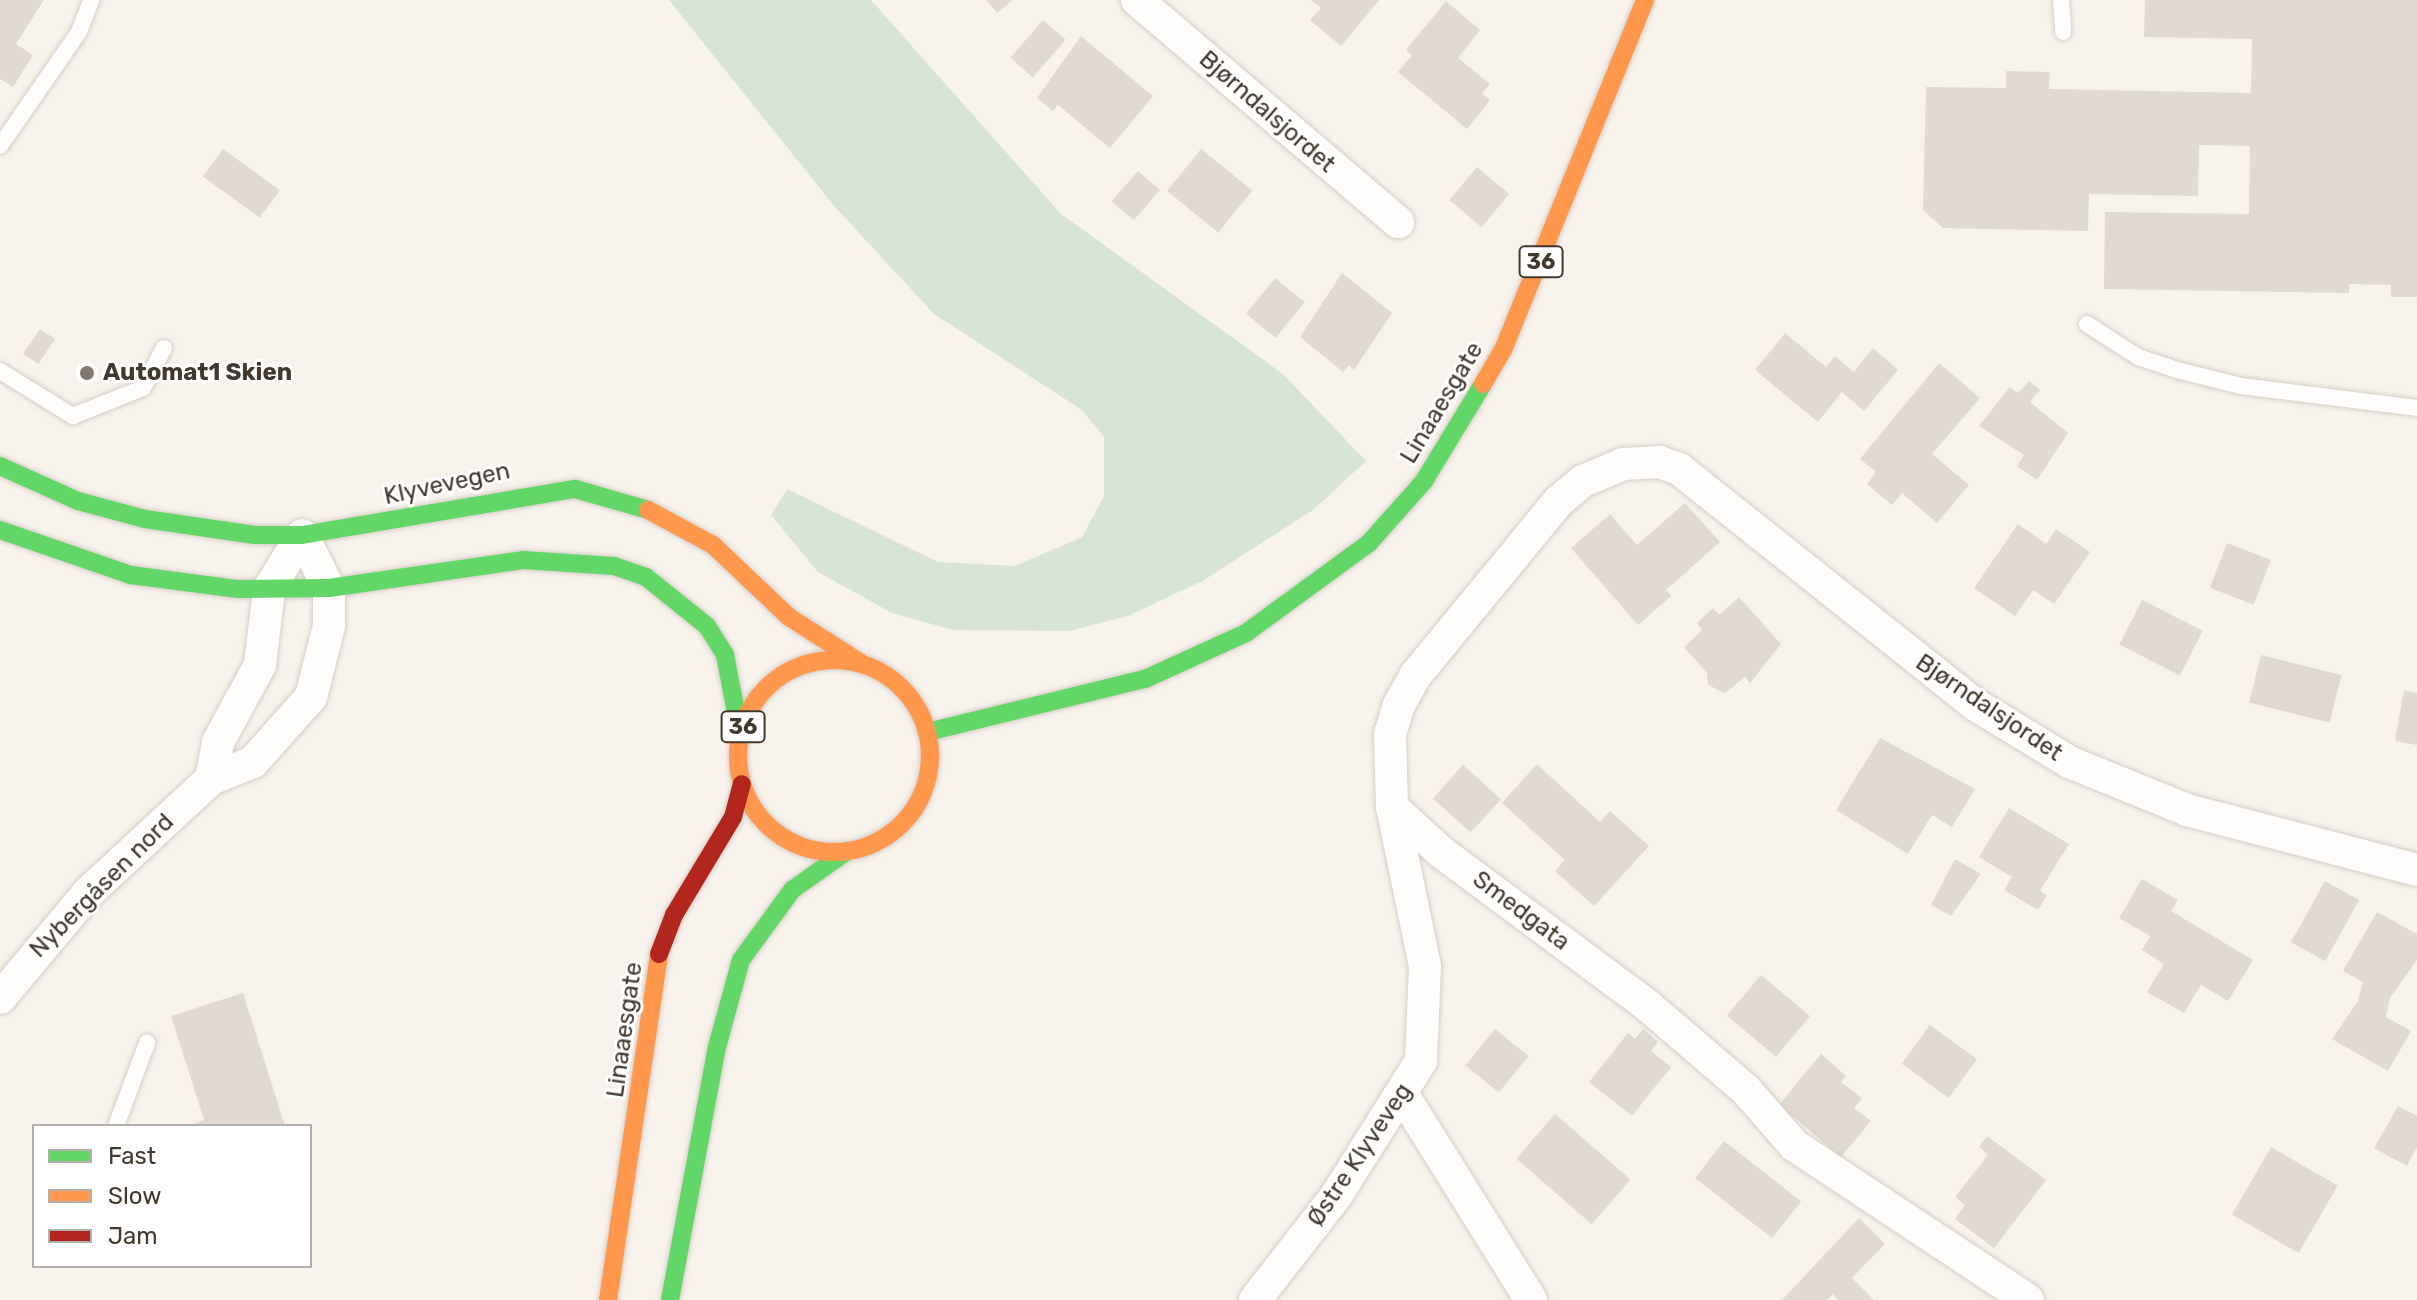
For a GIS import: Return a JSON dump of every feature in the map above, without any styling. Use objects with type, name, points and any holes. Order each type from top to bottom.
[{"type":"main road","name":"Linaaesgate","points":[[927,732],[1145,679],[1246,633],[1369,543],[1432,470],[1503,350],[1645,0]]},
{"type":"main road","name":"Klyvevegen","points":[[0,466],[78,501],[145,519],[302,535],[524,493],[575,489],[634,502],[713,545],[789,617],[861,663]]},
{"type":"main road","points":[[0,530],[131,575],[269,589],[329,588],[523,560],[572,560],[635,573],[680,599],[707,626],[725,655],[740,733]]},
{"type":"main road","name":"36","points":[[740,733],[752,705],[786,674],[830,659],[861,663]]},
{"type":"main road","points":[[670,1300],[717,1047],[741,960],[782,901],[847,851],[896,829],[914,809],[926,785],[927,732],[903,689],[861,663]]},
{"type":"main road","name":"Linaaesgate","points":[[608,1300],[658,958],[674,915],[733,817],[742,784],[740,733]]},
{"type":"main road","points":[[742,784],[771,829],[820,851],[847,851]]},
{"type":"street","name":"Bjørndalsjordet","points":[[1137,0],[1398,222]]},
{"type":"street","name":"Bjørndalsjordet","points":[[1392,807],[1390,734],[1415,676],[1559,501],[1604,469],[1659,462],[1700,485],[1976,705],[2069,762],[2187,810],[2417,870]]},
{"type":"street","name":"Nybergåsen nord","points":[[0,998],[89,892],[211,779],[253,762],[311,697],[329,626],[329,588],[302,535]]},
{"type":"street","points":[[211,779],[218,742],[260,665],[269,589],[302,535]]},
{"type":"street","name":"Østre Klyveveg","points":[[1255,1300],[1336,1196],[1403,1095],[1421,1061],[1425,966],[1392,807]]},
{"type":"street","name":"Smedgata","points":[[1392,807],[1440,851],[1647,1005],[1746,1090],[1794,1145],[2028,1300]]},
{"type":"street","points":[[1403,1095],[1531,1300]]},
{"type":"lane","points":[[0,146],[79,32],[91,0]]},
{"type":"lane","points":[[2061,0],[2063,32]]},
{"type":"lane","points":[[2087,324],[2138,357],[2177,370],[2241,386],[2417,408]]},
{"type":"lane","points":[[0,371],[73,416],[143,388],[164,348]]},
{"type":"lane","points":[[117,1124],[147,1043]]},
{"type":"shaded area","points":[[669,0],[871,0],[1061,214],[1283,374],[1366,461],[1313,510],[1204,580],[1128,616],[1069,631],[953,630],[892,613],[818,572],[771,515],[787,489],[938,562],[1015,566],[1082,537],[1104,496],[1104,437],[1082,410],[934,314],[835,207]]},
{"type":"building","points":[[0,0],[44,0],[16,44],[33,55],[13,87],[0,79]]},
{"type":"building","points":[[986,0],[1013,0],[997,13]]},
{"type":"building","points":[[1311,0],[1379,0],[1341,46],[1310,20],[1321,8]]},
{"type":"building","points":[[2145,0],[2417,0],[2417,297],[2391,297],[2391,285],[2349,284],[2349,293],[2104,289],[2105,212],[2249,214],[2250,146],[2199,145],[2198,196],[2089,194],[2088,231],[1943,228],[1923,210],[1926,87],[2006,88],[2006,71],[2050,72],[2049,89],[2251,93],[2252,39],[2144,37]]},
{"type":"building","points":[[1446,1],[1480,30],[1458,58],[1490,84],[1482,94],[1490,100],[1467,129],[1398,72],[1412,55],[1406,50]]},
{"type":"building","points":[[1043,20],[1066,40],[1033,77],[1010,58]]},
{"type":"building","points":[[1081,36],[1153,96],[1110,148],[1058,105],[1053,111],[1037,98]]},
{"type":"building","points":[[223,149],[280,190],[260,218],[203,177]]},
{"type":"building","points":[[1201,149],[1252,191],[1218,233],[1167,191]]},
{"type":"building","points":[[1477,167],[1509,194],[1482,227],[1449,200]]},
{"type":"building","points":[[1138,171],[1160,190],[1134,220],[1112,201]]},
{"type":"building","points":[[1342,273],[1392,313],[1354,370],[1349,365],[1343,372],[1300,337]]},
{"type":"building","points":[[1275,278],[1305,302],[1276,338],[1246,314]]},
{"type":"building","points":[[40,329],[55,339],[38,364],[23,354]]},
{"type":"building","points":[[1785,333],[1826,367],[1835,356],[1854,372],[1873,348],[1898,370],[1864,411],[1842,392],[1818,422],[1755,370]]},
{"type":"building","points":[[1939,363],[1980,398],[1932,454],[1969,485],[1937,523],[1902,493],[1892,505],[1867,484],[1876,472],[1860,459]]},
{"type":"building","points":[[2029,381],[2040,390],[2030,402],[2068,433],[2037,480],[2017,466],[2024,455],[1979,426],[2010,387],[2018,393]]},
{"type":"building","points":[[1685,503],[1720,542],[1666,590],[1671,596],[1638,625],[1571,548],[1610,514],[1637,545]]},
{"type":"building","points":[[2018,524],[2046,544],[2056,529],[2090,552],[2054,604],[2033,590],[2015,616],[1974,588]]},
{"type":"building","points":[[2227,543],[2271,560],[2254,605],[2210,588]]},
{"type":"building","points":[[1739,597],[1781,644],[1750,683],[1745,677],[1725,693],[1708,685],[1707,673],[1684,647],[1702,630],[1697,623],[1713,608],[1719,615]]},
{"type":"building","points":[[2142,600],[2203,631],[2180,675],[2119,645]]},
{"type":"building","points":[[2261,655],[2342,675],[2330,723],[2249,703]]},
{"type":"building","points":[[2404,690],[2417,693],[2417,745],[2395,741]]},
{"type":"building","points":[[1880,738],[1975,789],[1952,827],[1932,815],[1908,854],[1836,810]]},
{"type":"building","points":[[1537,764],[1600,822],[1610,811],[1649,846],[1594,906],[1555,871],[1565,860],[1502,803]]},
{"type":"building","points":[[1463,765],[1501,799],[1471,833],[1433,798]]},
{"type":"building","points":[[2009,808],[2069,844],[2040,891],[2047,895],[2038,910],[2004,890],[2012,877],[1979,857]]},
{"type":"building","points":[[1955,859],[1981,874],[1951,916],[1931,905]]},
{"type":"building","points":[[2142,879],[2178,900],[2171,911],[2253,960],[2228,1001],[2201,985],[2184,1013],[2147,992],[2164,964],[2142,950],[2150,936],[2119,918]]},
{"type":"building","points":[[2325,881],[2359,900],[2325,961],[2291,942]]},
{"type":"building","points":[[2377,912],[2417,934],[2417,960],[2390,998],[2386,1017],[2411,1031],[2388,1071],[2332,1039],[2358,1001],[2363,982],[2343,971]]},
{"type":"building","points":[[1761,975],[1810,1016],[1776,1057],[1727,1016]]},
{"type":"building","points":[[243,993],[284,1124],[193,1124],[204,1120],[171,1016]]},
{"type":"building","points":[[1930,1025],[1977,1059],[1949,1098],[1902,1064]]},
{"type":"building","points":[[1495,1029],[1528,1056],[1499,1093],[1465,1066]]},
{"type":"building","points":[[1643,1029],[1658,1042],[1651,1051],[1671,1067],[1632,1116],[1589,1082],[1628,1033],[1635,1039]]},
{"type":"building","points":[[1821,1054],[1846,1076],[1841,1082],[1862,1098],[1854,1108],[1871,1121],[1841,1157],[1779,1105]]},
{"type":"building","points":[[2398,1106],[2417,1116],[2417,1147],[2407,1166],[2374,1148]]},
{"type":"building","points":[[1555,1114],[1630,1180],[1592,1224],[1516,1159]]},
{"type":"building","points":[[1987,1136],[2046,1180],[1994,1248],[1955,1219],[1965,1205],[1955,1197],[1988,1155],[1979,1147]]},
{"type":"building","points":[[1724,1141],[1801,1201],[1772,1238],[1695,1178]]},
{"type":"building","points":[[2271,1147],[2338,1186],[2299,1253],[2232,1215]]},
{"type":"building","points":[[1859,1218],[1885,1244],[1852,1278],[1874,1300],[1839,1300],[1833,1294],[1827,1300],[1782,1300]]},
{"type":"traffic: fast","points":[[927,732],[1145,679],[1246,633],[1369,543],[1424,481],[1483,384]]},
{"type":"traffic: fast","points":[[0,466],[78,501],[145,519],[255,535],[302,535],[575,489],[648,510]]},
{"type":"traffic: fast","points":[[0,530],[131,575],[238,589],[329,588],[523,560],[614,566],[646,577],[707,626],[725,655],[740,733]]},
{"type":"traffic: fast","points":[[670,1300],[717,1047],[741,960],[792,890],[847,851]]},
{"type":"traffic: slow","points":[[1483,384],[1503,350],[1645,0]]},
{"type":"traffic: slow","points":[[648,510],[713,545],[789,617],[861,663]]},
{"type":"traffic: slow","points":[[834,660],[871,668],[902,688],[922,719],[930,756],[922,793],[902,824],[871,844],[834,852],[797,844],[766,824],[746,793],[738,756],[746,719],[766,688],[797,668],[834,660]]},
{"type":"traffic: slow","points":[[608,1300],[659,954]]},
{"type":"traffic: jam","points":[[659,954],[674,915],[733,817],[742,784]]},
{"type":"place","name":"Automat1 Skien","points":[[87,373]]}]
